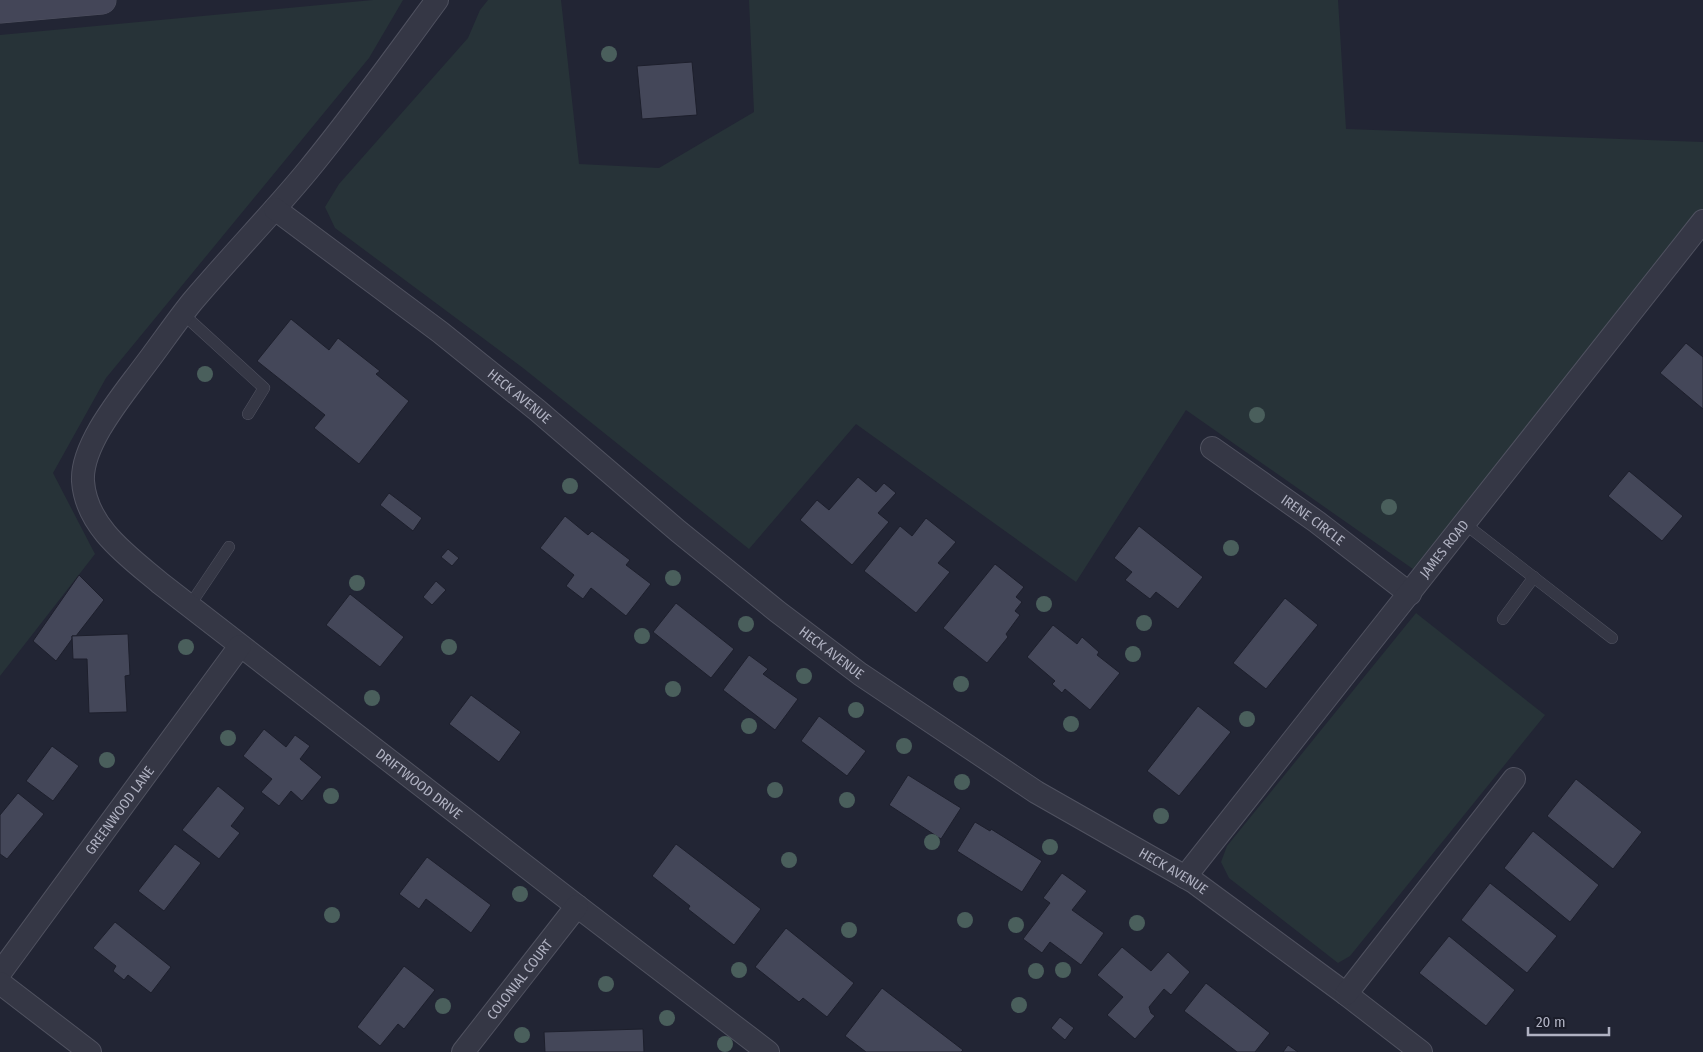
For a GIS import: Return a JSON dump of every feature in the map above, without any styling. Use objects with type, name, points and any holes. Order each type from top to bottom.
[{"type":"street","name":"DRIFTWOOD DRIVE","points":[[437,0],[360,104],[275,209],[183,314],[117,403],[97,435],[88,457],[83,479],[87,501],[96,521],[117,546],[160,583],[768,1052]]},
{"type":"street","points":[[0,9],[87,1]]},
{"type":"street","name":"HECK AVENUE","points":[[275,209],[440,332],[537,410],[678,531],[778,612],[860,674],[1036,792],[1185,877],[1346,994],[1421,1052]]},
{"type":"street","name":"JAMES ROAD","points":[[1185,877],[1703,221]]},
{"type":"street","name":"IRENE CIRCLE","points":[[1212,448],[1317,522],[1410,594]]},
{"type":"street","name":"GREENWOOD LANE","points":[[0,974],[240,646]]},
{"type":"street","points":[[1346,994],[1514,779]]},
{"type":"street","name":"COLONIAL COURT","points":[[463,1052],[577,906]]},
{"type":"street","points":[[0,983],[90,1052]]},
{"type":"lane","points":[[183,314],[264,388],[248,414]]},
{"type":"lane","points":[[1465,524],[1612,638]]},
{"type":"lane","points":[[190,605],[229,547]]},
{"type":"lane","points":[[1503,619],[1534,576]]},
{"type":"shaded area","points":[[373,0],[403,0],[369,58],[106,378],[53,473],[95,554],[0,676],[0,35]]},
{"type":"shaded area","points":[[488,0],[561,0],[579,164],[659,168],[754,112],[749,0],[1338,0],[1346,129],[1703,142],[1703,212],[1413,569],[1186,410],[1076,582],[856,424],[749,549],[523,368],[335,228],[325,207],[339,184],[468,38],[480,10]]},
{"type":"shaded area","points":[[1416,613],[1545,715],[1350,956],[1338,963],[1229,878],[1221,862],[1227,846]]},
{"type":"building","points":[[692,62],[697,115],[642,119],[637,66]]},
{"type":"building","points":[[291,319],[329,350],[338,338],[380,371],[376,374],[409,401],[359,464],[314,428],[325,415],[257,361]]},
{"type":"building","points":[[1686,343],[1703,357],[1703,409],[1660,373]]},
{"type":"building","points":[[1629,471],[1683,516],[1662,541],[1608,496]]},
{"type":"building","points":[[858,477],[876,492],[884,483],[896,493],[878,513],[889,522],[852,565],[800,520],[817,500],[829,510]]},
{"type":"building","points":[[389,493],[422,518],[413,531],[380,505]]},
{"type":"building","points":[[565,516],[588,535],[592,531],[630,560],[626,565],[651,584],[626,616],[591,588],[583,599],[566,586],[574,575],[540,548]]},
{"type":"building","points":[[926,518],[956,542],[938,563],[950,572],[916,613],[864,571],[900,526],[912,536]]},
{"type":"building","points":[[1139,526],[1203,577],[1178,609],[1156,592],[1150,599],[1125,580],[1132,572],[1114,558]]},
{"type":"building","points":[[448,549],[459,558],[452,566],[441,557]]},
{"type":"building","points":[[995,564],[1024,587],[1016,597],[1022,602],[1015,611],[1020,615],[1006,634],[1008,637],[987,663],[943,628]]},
{"type":"building","points":[[79,575],[104,600],[76,636],[72,636],[72,639],[56,661],[33,641]]},
{"type":"building","points":[[436,581],[446,590],[432,605],[423,597]]},
{"type":"building","points":[[350,594],[404,637],[380,667],[326,625]]},
{"type":"building","points":[[1285,598],[1318,625],[1266,689],[1233,663]]},
{"type":"building","points":[[676,603],[734,649],[711,678],[653,632]]},
{"type":"building","points":[[1053,625],[1077,644],[1082,637],[1099,652],[1097,655],[1120,673],[1090,710],[1065,689],[1062,693],[1052,684],[1055,681],[1027,657]]},
{"type":"building","points":[[128,634],[130,675],[125,676],[127,712],[89,713],[87,659],[73,659],[72,636]]},
{"type":"building","points":[[749,655],[768,669],[763,674],[798,699],[775,730],[723,690]]},
{"type":"building","points":[[471,695],[521,732],[499,762],[449,724]]},
{"type":"building","points":[[1198,706],[1231,732],[1179,796],[1147,771]]},
{"type":"building","points":[[819,716],[866,751],[847,776],[801,741]]},
{"type":"building","points":[[264,729],[286,747],[295,735],[310,746],[300,759],[322,777],[302,801],[291,791],[279,806],[261,792],[272,779],[243,756]]},
{"type":"building","points":[[52,746],[79,766],[53,801],[26,781]]},
{"type":"building","points":[[908,775],[961,808],[941,839],[889,805]]},
{"type":"building","points":[[1576,779],[1642,832],[1613,869],[1547,816]]},
{"type":"building","points":[[218,786],[245,808],[231,826],[240,833],[219,859],[182,830]]},
{"type":"building","points":[[18,793],[44,814],[7,859],[0,854],[0,815]]},
{"type":"building","points":[[975,822],[990,831],[991,829],[1042,861],[1022,892],[957,851]]},
{"type":"building","points":[[1533,831],[1599,885],[1570,922],[1504,868]]},
{"type":"building","points":[[175,844],[201,863],[164,911],[138,891]]},
{"type":"building","points":[[676,844],[761,909],[734,945],[688,909],[690,906],[652,876]]},
{"type":"building","points":[[427,857],[491,905],[471,933],[426,899],[419,909],[399,894]]},
{"type":"building","points":[[1062,873],[1087,891],[1072,910],[1104,933],[1081,965],[1050,942],[1042,953],[1023,939],[1050,903],[1043,898]]},
{"type":"building","points":[[1490,883],[1557,936],[1527,973],[1461,920]]},
{"type":"building","points":[[115,922],[171,967],[151,993],[128,975],[124,980],[113,971],[116,966],[93,948]]},
{"type":"building","points":[[786,928],[854,983],[827,1017],[803,998],[799,1002],[755,967]]},
{"type":"building","points":[[1449,936],[1515,990],[1486,1026],[1419,973]]},
{"type":"building","points":[[1122,947],[1151,971],[1168,952],[1190,972],[1171,995],[1164,989],[1149,1007],[1151,1013],[1155,1016],[1135,1039],[1107,1015],[1123,997],[1097,975]]},
{"type":"building","points":[[404,966],[435,990],[404,1029],[398,1024],[380,1046],[357,1027]]},
{"type":"building","points":[[1206,983],[1270,1033],[1255,1052],[1237,1052],[1184,1011]]},
{"type":"building","points":[[882,988],[963,1050],[961,1052],[866,1052],[845,1036]]},
{"type":"building","points":[[1060,1017],[1074,1028],[1065,1040],[1051,1028]]},
{"type":"building","points":[[643,1029],[644,1052],[545,1052],[544,1032]]},
{"type":"building","points":[[1288,1045],[1298,1052],[1283,1052]]}]
